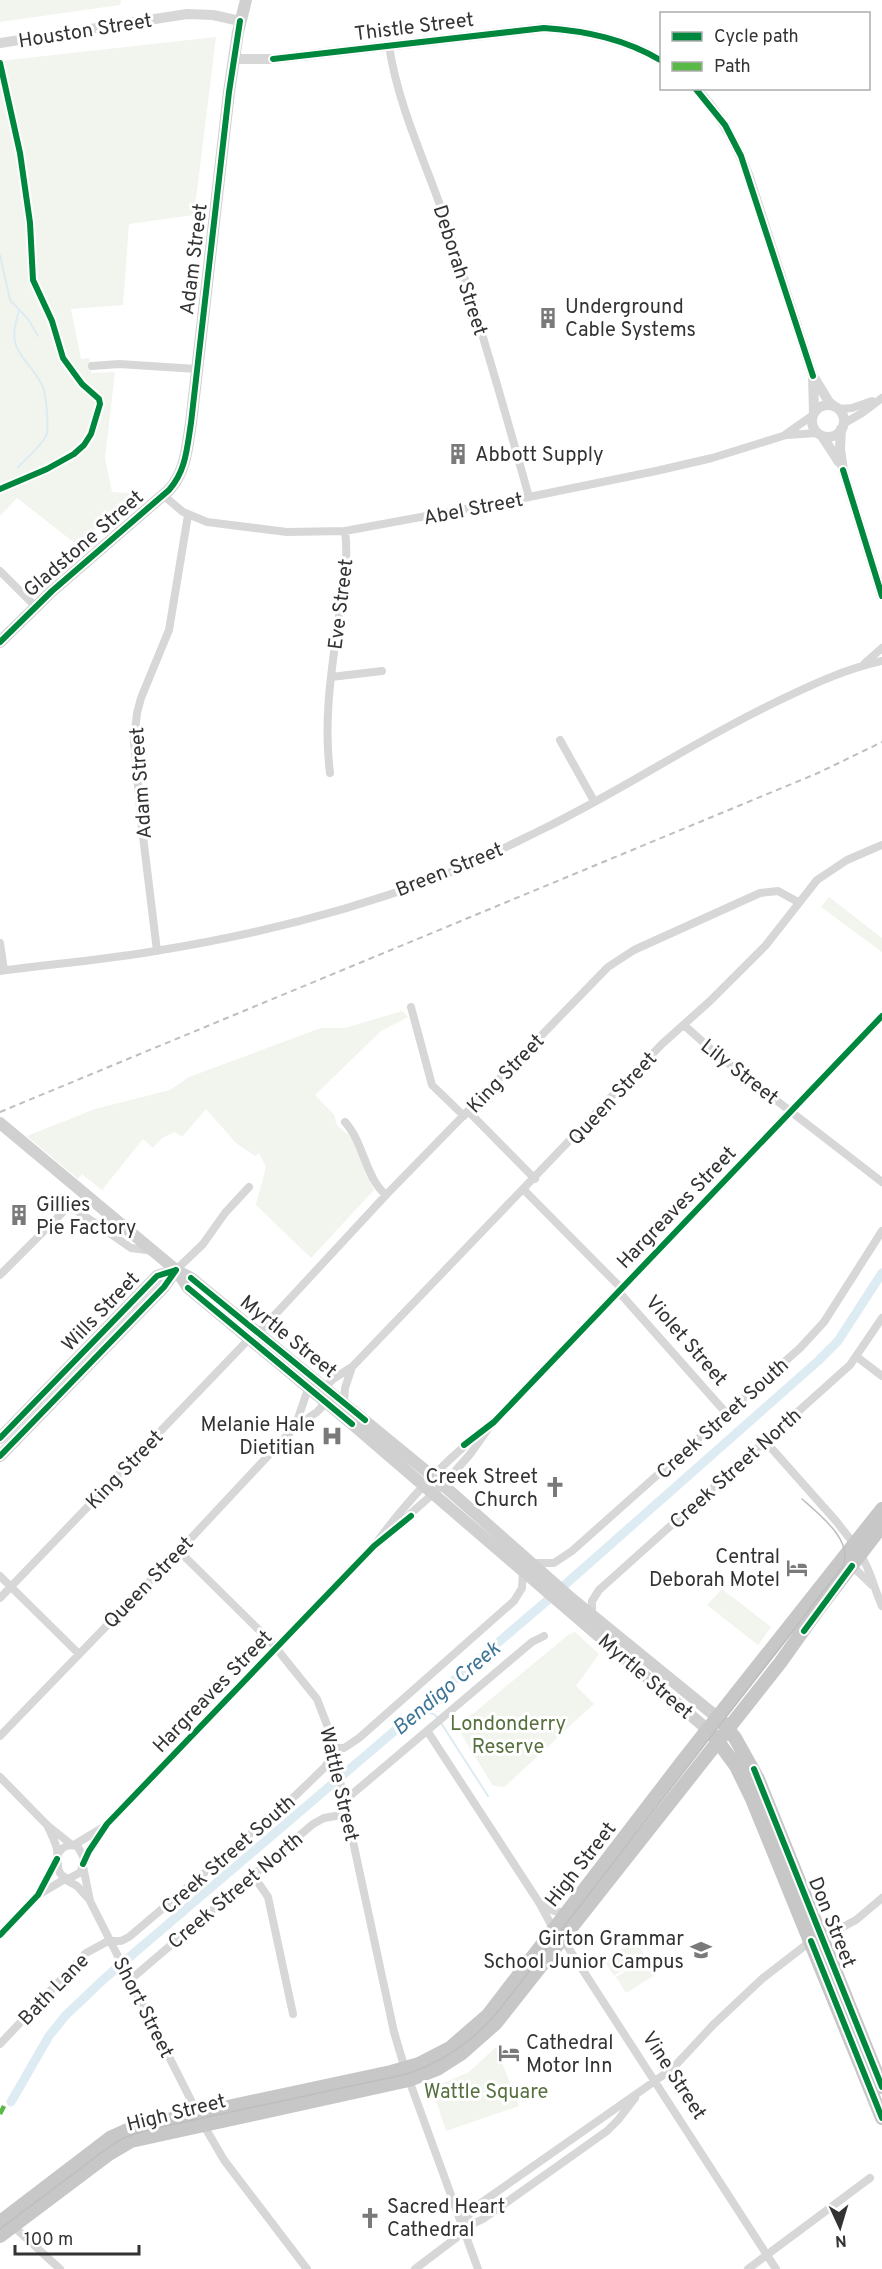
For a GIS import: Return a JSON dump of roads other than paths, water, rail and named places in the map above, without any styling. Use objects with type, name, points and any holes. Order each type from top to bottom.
[{"type":"highway","name":"High Street","points":[[558,1934],[568,1912],[708,1730],[808,1613],[857,1549],[882,1509]]},
{"type":"highway","name":"High Street","points":[[857,1549],[882,1526]]},
{"type":"highway","name":"High Street","points":[[0,2236],[6,2222],[76,2171],[130,2141],[200,2119],[407,2074],[419,2064],[487,2025],[558,1934],[780,1664],[808,1613]]},
{"type":"highway","name":"Don Street","points":[[718,1718],[728,1729],[754,1769],[815,1942],[882,2118]]},
{"type":"highway","name":"Don Street","points":[[708,1730],[746,1783],[805,1912]]},
{"type":"highway","name":"Don Street","points":[[815,1942],[882,2087]]},
{"type":"main road","name":"Adam Street","points":[[164,495],[178,479],[184,466],[233,59],[246,0]]},
{"type":"main road","name":"Gladstone Street","points":[[0,642],[36,606],[164,495]]},
{"type":"main road","name":"Myrtle Street","points":[[0,1122],[176,1270],[191,1278],[423,1486],[568,1602],[708,1730]]},
{"type":"main road","name":"Wills Street","points":[[0,1438],[157,1276],[176,1270]]},
{"type":"main road","name":"Wills Street","points":[[0,1456],[164,1287],[176,1270]]},
{"type":"main road","name":"Myrtle Street","points":[[254,1336],[322,1394],[344,1402],[443,1485],[526,1567]]},
{"type":"main road","name":"Myrtle Street","points":[[568,1602],[592,1615],[718,1718]]},
{"type":"street","name":"Houston Street","points":[[0,43],[187,14],[213,15],[240,21]]},
{"type":"street","name":"Thistle Street","points":[[233,59],[273,59],[514,30],[559,29],[612,38],[660,60]]},
{"type":"street","name":"Deborah Street","points":[[389,46],[404,111],[452,240],[488,351],[529,497]]},
{"type":"street","points":[[697,90],[725,125],[741,156],[813,376],[829,402],[843,418],[840,449],[843,470],[882,596]]},
{"type":"street","points":[[92,366],[119,364],[197,369]]},
{"type":"street","points":[[813,376],[812,425],[843,470]]},
{"type":"street","points":[[813,414],[821,406],[852,408],[882,398]]},
{"type":"street","points":[[820,435],[833,436],[842,426],[882,398]]},
{"type":"street","name":"Abel Street","points":[[786,435],[813,414]]},
{"type":"street","name":"Abel Street","points":[[164,495],[188,515],[207,522],[274,530],[345,531],[529,497],[692,463],[786,435],[820,435]]},
{"type":"street","name":"Adam Street","points":[[157,951],[134,741],[141,698],[169,630],[188,515]]},
{"type":"street","name":"Eve Street","points":[[330,772],[326,736],[331,676],[347,559],[345,531]]},
{"type":"street","points":[[0,572],[36,606]]},
{"type":"street","name":"Breen Street","points":[[863,664],[882,648]]},
{"type":"street","name":"Breen Street","points":[[2,971],[157,951],[265,930],[411,887],[456,870],[525,837],[730,724],[819,681],[863,664],[882,661]]},
{"type":"street","points":[[331,676],[382,671]]},
{"type":"street","points":[[560,740],[594,801]]},
{"type":"street","name":"Queen Street","points":[[294,1427],[302,1424],[333,1379],[352,1367],[535,1179],[662,1044],[766,945],[798,902],[825,874],[847,860],[882,845]]},
{"type":"street","name":"King Street","points":[[0,1598],[597,977],[621,957],[634,950],[760,893],[778,891],[798,902]]},
{"type":"street","points":[[0,943],[2,971]]},
{"type":"street","points":[[411,1007],[432,1085],[466,1113],[535,1179]]},
{"type":"street","name":"Hargreaves Street","points":[[374,1546],[434,1495],[471,1453],[494,1422],[882,1016]]},
{"type":"street","name":"Lily Street","points":[[684,1025],[714,1053],[882,1182]]},
{"type":"street","points":[[345,1122],[358,1139],[377,1184],[386,1195]]},
{"type":"street","name":"Wills Street","points":[[176,1270],[203,1244],[225,1213],[249,1187]]},
{"type":"street","name":"Violet Street","points":[[524,1190],[620,1289],[727,1414]]},
{"type":"street","points":[[0,1275],[63,1210],[69,1208],[74,1209],[134,1249],[154,1251]]},
{"type":"street","name":"Creek Street South","points":[[526,1567],[552,1563],[568,1555],[800,1348],[817,1329],[882,1231]]},
{"type":"street","name":"Creek Street North","points":[[592,1615],[592,1602],[599,1590],[857,1357],[882,1318]]},
{"type":"street","points":[[857,1357],[882,1376]]},
{"type":"street","name":"Queen Street","points":[[344,1402],[345,1388],[352,1367]]},
{"type":"street","name":"Queen Street","points":[[0,1736],[179,1551],[294,1427],[305,1402],[322,1394]]},
{"type":"street","name":"Hargreaves Street","points":[[83,1865],[89,1851],[107,1824],[374,1546],[432,1476],[464,1445],[494,1422]]},
{"type":"street","points":[[765,1441],[836,1521],[857,1549],[870,1572],[882,1606]]},
{"type":"street","name":"Wattle Street","points":[[179,1551],[265,1635],[317,1699],[325,1717],[395,2039],[478,2269]]},
{"type":"street","points":[[847,1562],[874,1588]]},
{"type":"street","points":[[334,1750],[347,1747],[359,1738],[514,1601],[522,1588],[526,1567]]},
{"type":"street","points":[[0,1576],[79,1654]]},
{"type":"street","points":[[344,1801],[532,1642],[544,1636]]},
{"type":"street","name":"Vine Street","points":[[428,1732],[558,1934],[656,2080],[776,2269]]},
{"type":"street","name":"Creek Street South","points":[[110,1940],[121,1941],[129,1937],[191,1886],[296,1795],[325,1767],[334,1750]]},
{"type":"street","points":[[0,1778],[47,1826],[82,1852],[83,1865],[77,1876],[66,1879],[38,1895]]},
{"type":"street","name":"Creek Street North","points":[[128,1977],[316,1822],[324,1818],[347,1814]]},
{"type":"street","name":"Hargreaves Street","points":[[73,1845],[107,1824]]},
{"type":"street","points":[[47,1826],[55,1843],[57,1868],[66,1879]]},
{"type":"street","points":[[0,1935],[38,1895],[63,1848],[73,1845]]},
{"type":"street","name":"Short Street","points":[[83,1865],[90,1901]]},
{"type":"street","points":[[253,1875],[268,1895],[293,2014]]},
{"type":"street","name":"Short Street","points":[[66,1879],[80,1889],[90,1901],[200,2119],[224,2160],[307,2269]]},
{"type":"street","points":[[414,2269],[456,2238],[470,2213],[478,2205],[674,2067],[713,2025],[763,1978],[815,1942],[856,1920],[882,1898]]},
{"type":"street","points":[[540,1904],[554,1911],[568,1912]]},
{"type":"street","name":"Bath Lane","points":[[0,2044],[86,1953],[110,1940]]},
{"type":"street","points":[[462,2229],[483,2219],[606,2131],[641,2091]]},
{"type":"street","points":[[748,2269],[870,2178]]},
{"type":"street","points":[[6,2222],[60,2269]]},
{"type":"waterway","points":[[0,255],[10,300],[28,319],[38,336]]},
{"type":"waterway","points":[[18,467],[43,440],[48,427],[43,388],[16,344],[14,336],[19,311]]},
{"type":"waterway","name":"Bendigo Creek","points":[[11,2102],[49,2036],[65,2016],[105,1978],[542,1605],[818,1361],[838,1341],[882,1273]]},
{"type":"waterway","points":[[419,1711],[434,1714],[438,1718]]},
{"type":"waterway","points":[[441,1723],[488,1796]]},
{"type":"tram line","points":[[0,2229],[113,2144],[126,2137],[147,2130],[407,2074],[447,2056],[470,2040],[500,2009],[843,1566],[844,1547],[839,1538],[825,1520],[802,1499]]},
{"type":"railway","points":[[0,1112],[818,773],[882,742]]},
{"type":"place","name":"Underground Cable Systems","points":[[548,318]]},
{"type":"place","name":"Abbott Supply","points":[[458,454]]},
{"type":"place","name":"Gillies Pie Factory","points":[[19,1215]]},
{"type":"place","name":"Melanie Hale Dietitian","points":[[332,1436]]},
{"type":"place","name":"Creek Street Church","points":[[555,1487]]},
{"type":"place","name":"Central Deborah Motel","points":[[797,1568]]},
{"type":"place","name":"Girton Grammar School Junior Campus","points":[[701,1950]]},
{"type":"place","name":"Cathedral Motor Inn","points":[[509,2053]]},
{"type":"place","name":"Sacred Heart Cathedral","points":[[370,2218]]},
{"type":"park label","name":"Londonderry Reserve","points":[[508,1734]]},
{"type":"park label","name":"Wattle Square","points":[[486,2091]]}]
